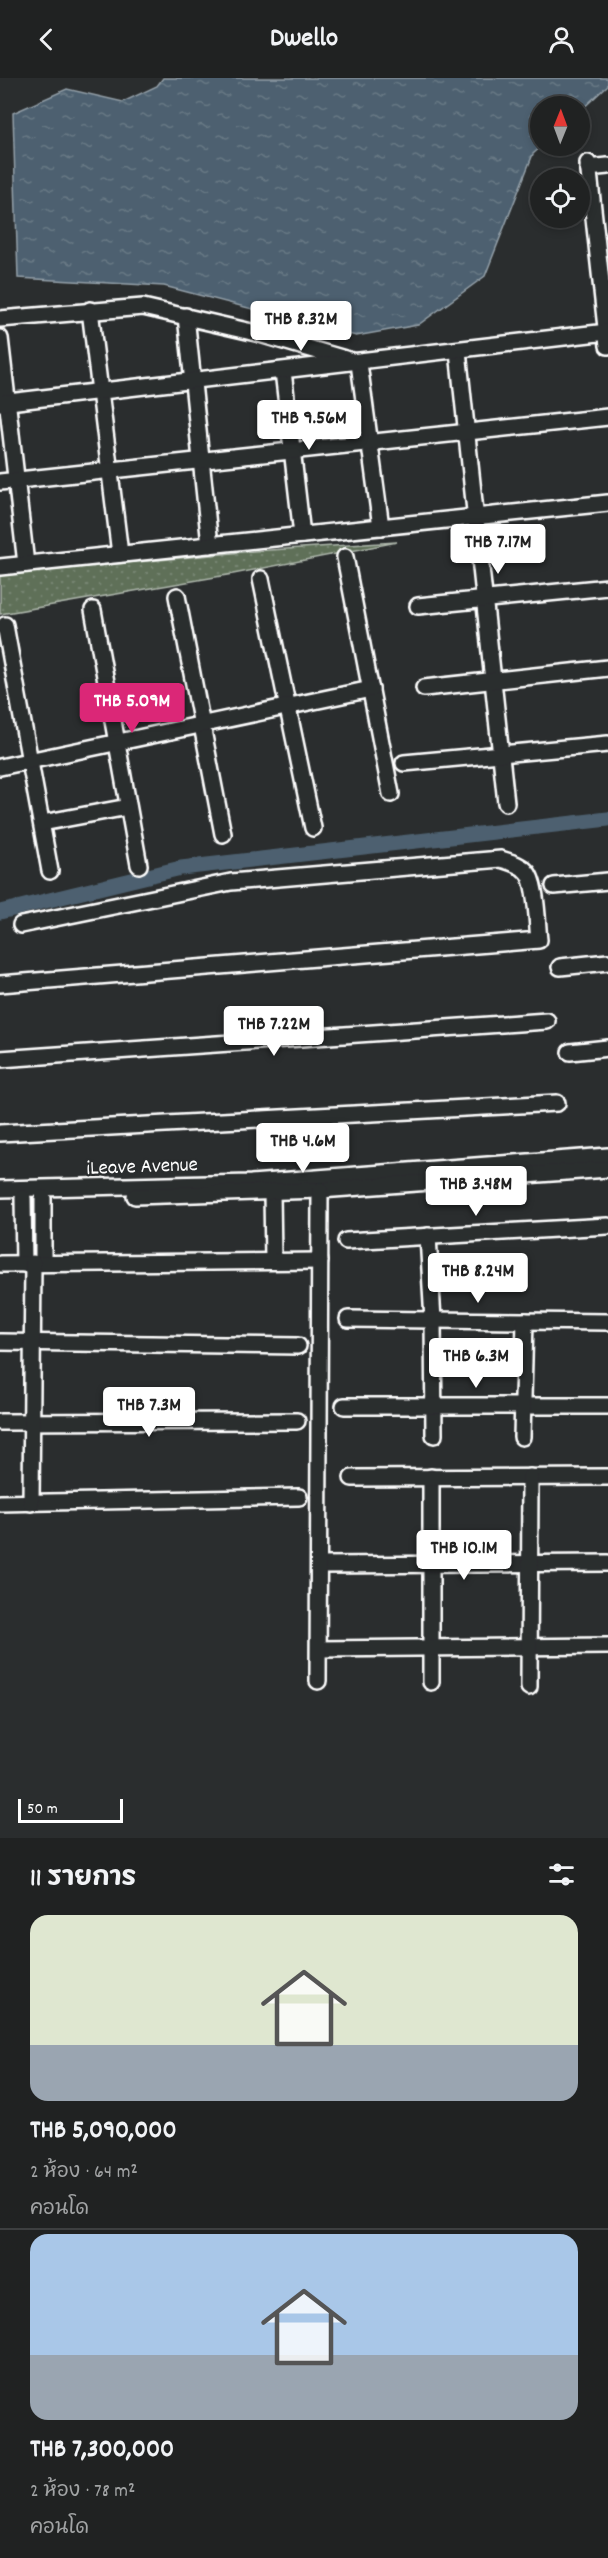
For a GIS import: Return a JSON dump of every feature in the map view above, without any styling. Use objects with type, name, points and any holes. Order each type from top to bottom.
[{"type":"street","points":[[4,403],[458,351],[607,339],[603,259],[588,166],[608,166]]},
{"type":"street","points":[[0,319],[143,307],[256,333],[358,363]]},
{"type":"street","points":[[90,310],[120,554]]},
{"type":"street","points":[[186,316],[210,545]]},
{"type":"street","points":[[0,338],[4,403],[26,564]]},
{"type":"street","points":[[458,351],[506,803]]},
{"type":"street","points":[[358,363],[381,527]]},
{"type":"street","points":[[283,371],[302,535]]},
{"type":"street","points":[[0,482],[608,417]]},
{"type":"street","points":[[0,567],[608,503]]},
{"type":"street","points":[[345,557],[391,794]]},
{"type":"street","points":[[261,579],[313,828]]},
{"type":"street","points":[[418,606],[608,587]]},
{"type":"street","points":[[177,596],[223,834]]},
{"type":"street","points":[[93,610],[139,865]]},
{"type":"street","points":[[5,625],[32,761],[50,871]]},
{"type":"street","points":[[424,688],[608,668]]},
{"type":"street","points":[[0,767],[371,689]]},
{"type":"street","points":[[404,763],[608,744]]},
{"type":"street","points":[[42,823],[128,807]]},
{"type":"street","points":[[0,984],[539,940],[533,891],[528,872],[518,864],[501,859],[231,882],[21,925]]},
{"type":"street","points":[[554,886],[608,881]]},
{"type":"street","points":[[560,967],[608,962]]},
{"type":"street","points":[[0,1059],[547,1022]]},
{"type":"street","points":[[570,1052],[608,1048]]},
{"type":"street","points":[[0,1133],[557,1103]]},
{"type":"street","name":"iLeave Avenue","points":[[0,1189],[251,1183],[608,1156]]},
{"type":"street","name":"iLeave Avenue","points":[[0,1199],[320,1190],[608,1169]]},
{"type":"street","points":[[318,1682],[320,1190]]},
{"type":"street","points":[[272,1192],[273,1261]]},
{"type":"street","points":[[23,1198],[33,1264]]},
{"type":"street","points":[[31,1503],[33,1264],[43,1198]]},
{"type":"street","points":[[346,1241],[608,1227]]},
{"type":"street","points":[[428,1236],[433,1320],[434,1435]]},
{"type":"street","points":[[0,1264],[320,1261]]},
{"type":"street","points":[[348,1318],[608,1322]]},
{"type":"street","points":[[522,1437],[525,1321]]},
{"type":"street","points":[[0,1342],[298,1346]]},
{"type":"street","points":[[344,1406],[608,1406]]},
{"type":"street","points":[[0,1422],[297,1421]]},
{"type":"street","points":[[431,1477],[431,1682]]},
{"type":"street","points":[[529,1687],[530,1477]]},
{"type":"street","points":[[352,1478],[608,1477]]},
{"type":"street","points":[[0,1503],[299,1497]]},
{"type":"street","points":[[320,1565],[608,1563]]},
{"type":"street","points":[[319,1649],[608,1646]]},
{"type":"green space","points":[[397,542],[233,574],[0,614],[0,575],[254,551]]},
{"type":"water","points":[[163,78],[608,78],[608,85],[590,102],[590,96],[530,96],[530,156],[532,156],[485,276],[418,325],[356,336],[164,286],[18,278],[13,113],[67,89],[123,102],[157,86]]},
{"type":"waterway","points":[[0,912],[181,868],[608,819]]}]
